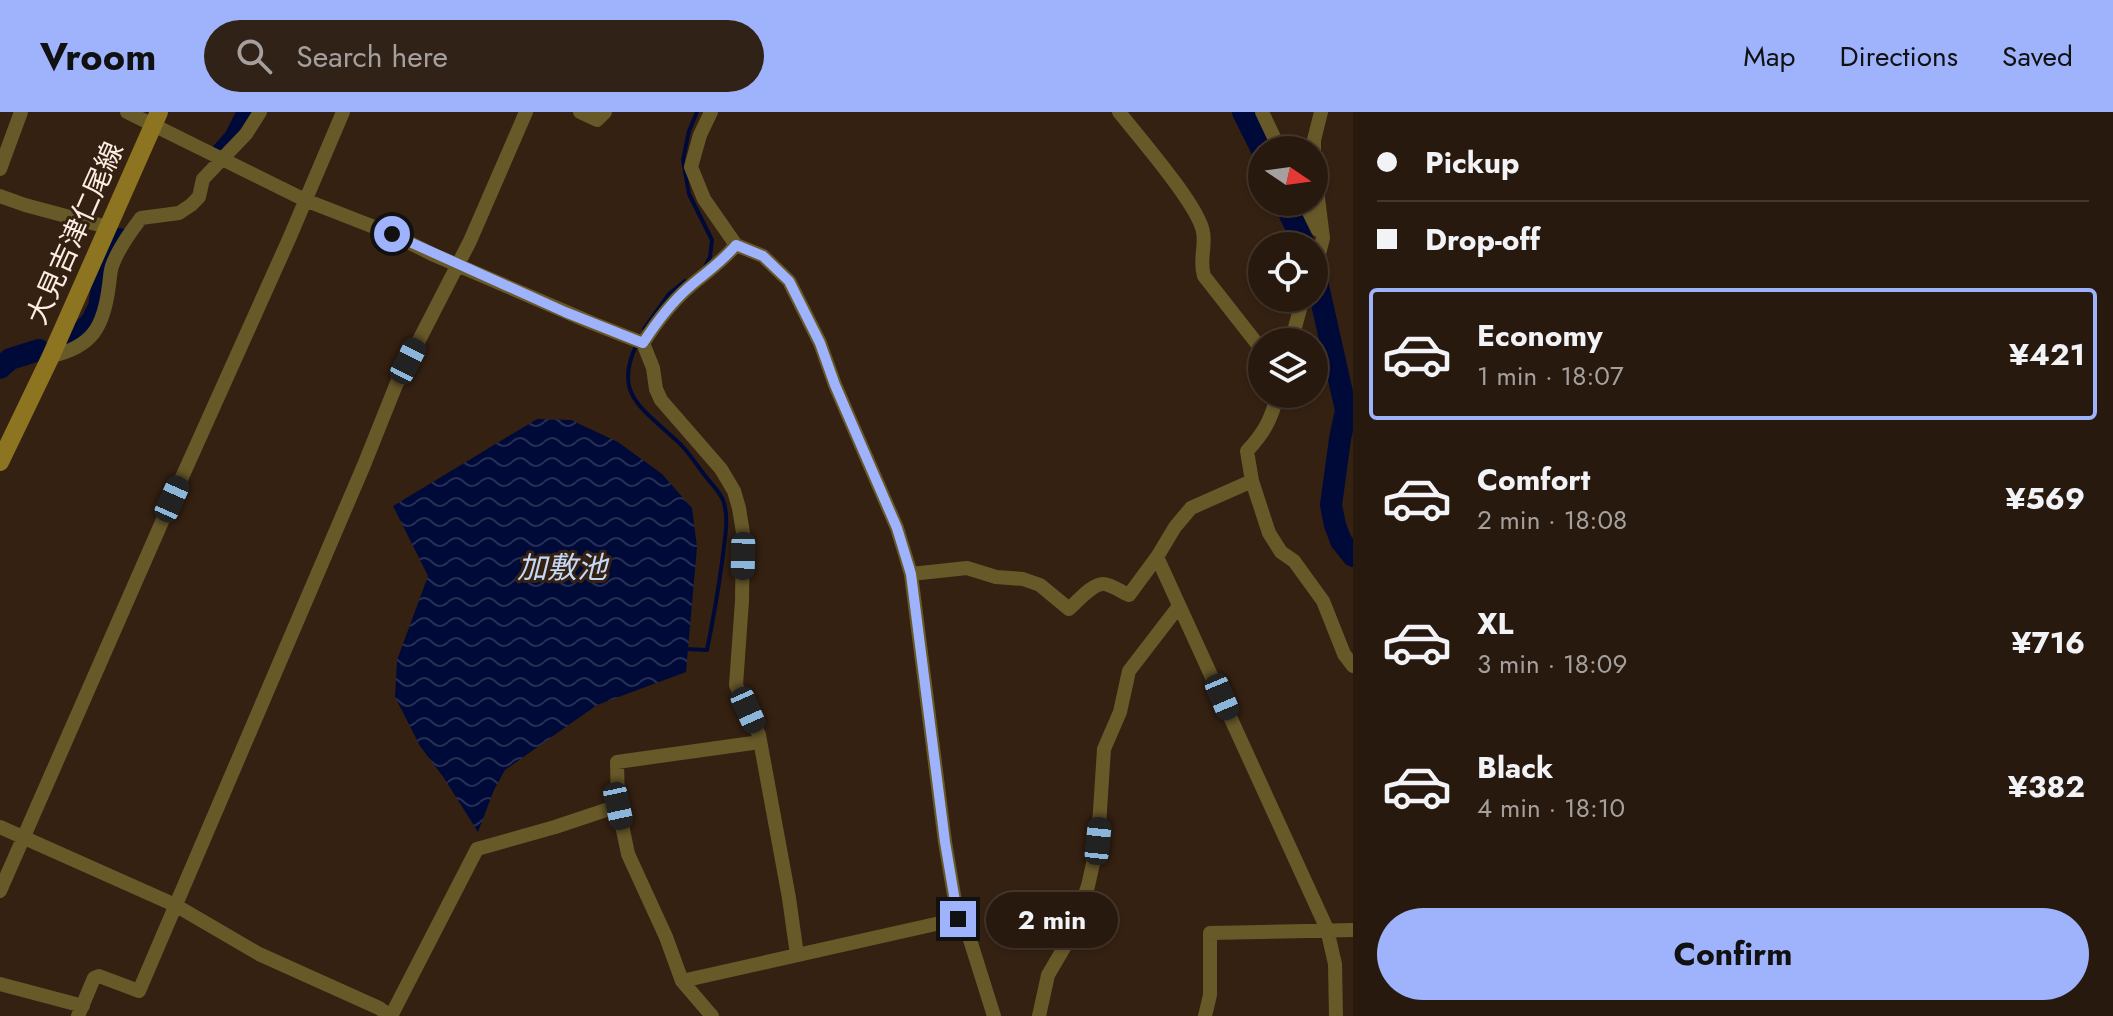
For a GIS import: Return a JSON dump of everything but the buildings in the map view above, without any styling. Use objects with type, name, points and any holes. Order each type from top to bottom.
[{"type":"main road","name":"大見吉津仁尾線","points":[[0,462],[51,356],[156,118]]},
{"type":"street","points":[[0,169],[21,112]]},
{"type":"street","points":[[127,112],[156,118],[219,158],[305,200],[392,234],[457,265],[643,343],[661,400],[721,469],[734,491],[743,533],[736,685],[759,735],[797,955]]},
{"type":"street","points":[[51,356],[67,353],[96,331],[102,321],[111,268],[127,236],[141,218],[179,213],[191,205],[199,197],[203,179],[219,158],[246,134],[260,112]]},
{"type":"street","points":[[0,891],[343,112]]},
{"type":"street","points":[[0,984],[81,1011],[94,978],[99,976],[139,991],[396,385],[470,241],[526,112]]},
{"type":"street","points":[[580,112],[597,120],[605,112]]},
{"type":"street","points":[[711,112],[700,135],[691,167],[704,199],[736,245],[763,256],[789,281],[820,343],[897,528],[911,574],[945,842],[958,919],[966,927],[994,1016]]},
{"type":"street","points":[[1119,112],[1198,218],[1203,233],[1201,265],[1204,276],[1248,332]]},
{"type":"street","points":[[1262,112],[1273,136]]},
{"type":"street","points":[[1321,112],[1314,140],[1314,166],[1322,232]]},
{"type":"street","points":[[0,196],[107,227]]},
{"type":"street","points":[[643,343],[659,318],[736,245]]},
{"type":"street","points":[[1274,408],[1261,437],[1247,451],[1252,481],[1269,533],[1281,552],[1294,561],[1323,601],[1344,654],[1353,666]]},
{"type":"street","points":[[911,574],[967,568],[996,577],[1023,579],[1040,585],[1069,609],[1101,584],[1129,595],[1191,508],[1252,481]]},
{"type":"street","points":[[1157,557],[1327,929],[1335,964],[1336,1016]]},
{"type":"street","points":[[1039,1016],[1048,975],[1068,941],[1088,886],[1098,841],[1104,749],[1120,712],[1129,671],[1179,606]]},
{"type":"street","points":[[712,1016],[682,981],[666,937],[628,854],[618,806],[617,762],[760,742]]},
{"type":"street","points":[[0,827],[175,905],[259,954],[379,1008],[390,1016],[477,849],[618,806]]},
{"type":"street","points":[[682,981],[958,919]]},
{"type":"street","points":[[1205,1016],[1210,995],[1210,933],[1353,930]]},
{"type":"water","name":"加敷池","points":[[537,419],[571,420],[618,442],[662,474],[692,508],[697,547],[686,672],[597,705],[505,770],[478,832],[420,746],[395,697],[397,660],[428,576],[393,506]]},
{"type":"waterway","points":[[221,154],[235,138],[248,112]]},
{"type":"waterway","points":[[697,112],[683,160],[689,194],[712,240],[705,267]]},
{"type":"waterway","points":[[1243,112],[1255,136]]},
{"type":"waterway","points":[[1291,216],[1298,232]]},
{"type":"waterway","points":[[71,343],[92,321],[99,307],[105,265],[120,239]]},
{"type":"waterway","points":[[644,329],[669,294],[685,281]]},
{"type":"waterway","points":[[1324,312],[1346,410],[1331,505],[1341,541],[1353,556]]},
{"type":"waterway","points":[[637,344],[628,376],[635,399],[684,448],[719,493],[725,508],[722,559],[707,650],[686,649]]},
{"type":"waterway","points":[[0,368],[10,359],[39,350]]},
{"type":"route","points":[[392,234],[565,312],[643,343],[659,318],[736,245],[763,256],[789,281],[820,343],[878,482],[911,574],[945,842],[958,919]]}]
